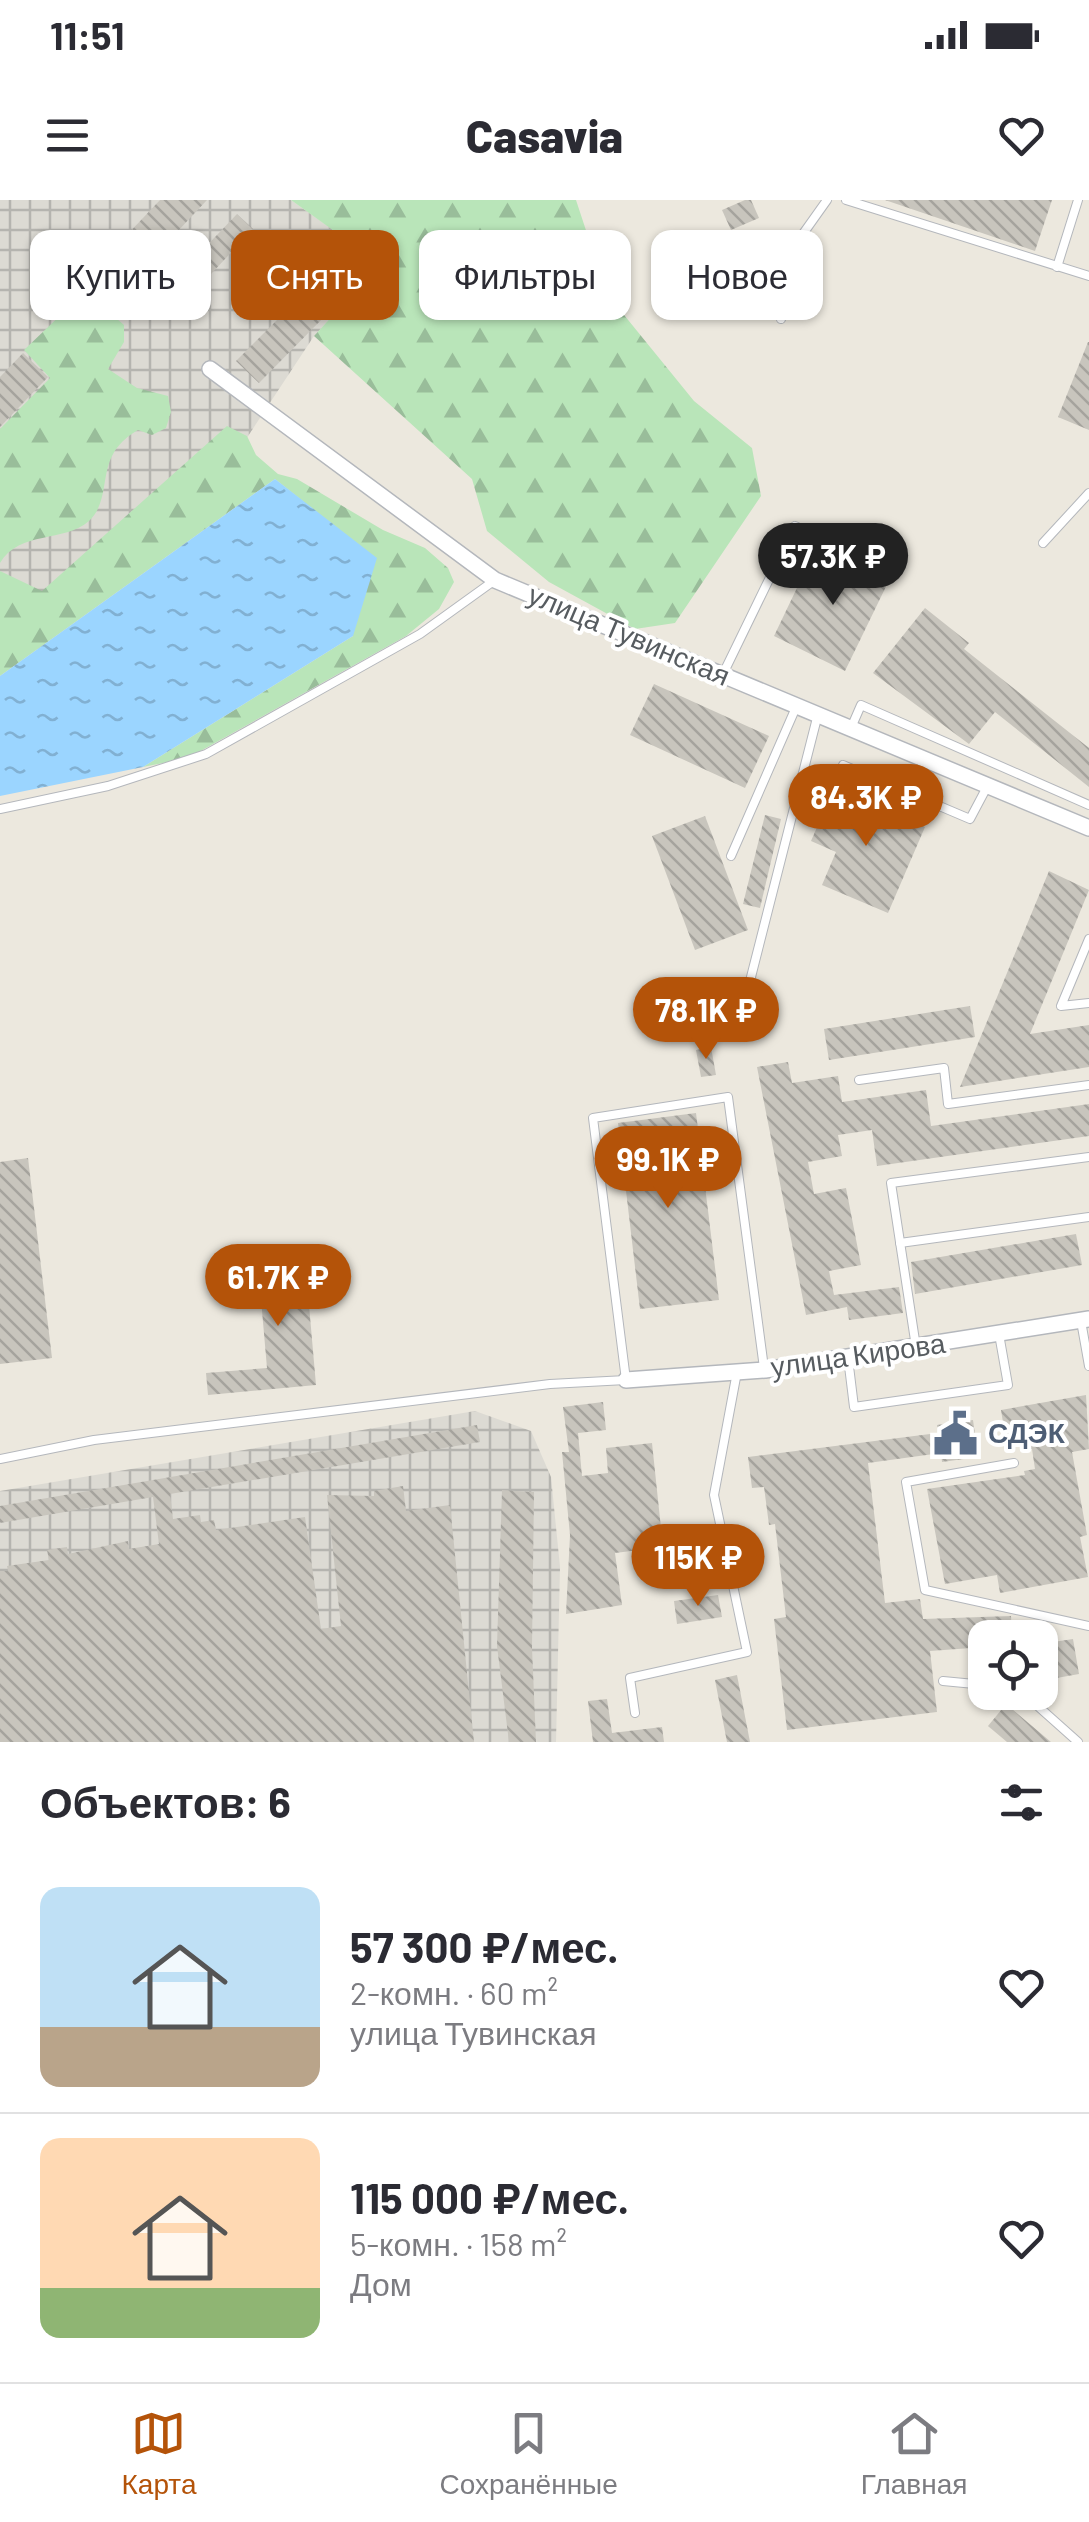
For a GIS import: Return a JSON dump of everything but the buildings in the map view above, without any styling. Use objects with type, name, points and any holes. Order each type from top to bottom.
[{"type":"street","name":"улица Тувинская","points":[[210,370],[495,580],[1089,828]]},
{"type":"street","name":"улица Кирова","points":[[626,1380],[765,1370],[1085,1320]]},
{"type":"lane","points":[[806,230],[827,200]]},
{"type":"lane","points":[[846,200],[1089,276]]},
{"type":"lane","points":[[1056,267],[1078,200]]},
{"type":"lane","points":[[1043,543],[1089,493]]},
{"type":"lane","points":[[723,674],[796,526],[866,558]]},
{"type":"lane","points":[[0,809],[108,786],[206,754],[420,634],[495,580]]},
{"type":"lane","points":[[731,856],[797,705]]},
{"type":"lane","points":[[851,728],[861,705],[1089,805]]},
{"type":"lane","points":[[738,1028],[818,714]]},
{"type":"lane","points":[[843,765],[970,818],[988,785]]},
{"type":"lane","points":[[1089,939],[1061,1006],[1089,1002]]},
{"type":"lane","points":[[859,1080],[944,1068],[948,1104],[1089,1084]]},
{"type":"lane","points":[[0,1459],[94,1440],[530,1386],[626,1380],[593,1118],[728,1098],[765,1370]]},
{"type":"lane","points":[[916,1347],[891,1183],[1089,1158]]},
{"type":"lane","points":[[900,1243],[1089,1218]]},
{"type":"lane","points":[[1085,1320],[1089,1366]]},
{"type":"lane","points":[[848,1358],[854,1407],[1008,1385],[999,1334]]},
{"type":"lane","points":[[635,1712],[630,1678],[747,1652],[714,1495],[738,1372]]},
{"type":"lane","points":[[1014,1464],[906,1482],[925,1590],[1089,1626]]},
{"type":"lane","points":[[943,1681],[968,1683]]},
{"type":"lane","points":[[1042,1710],[1078,1742]]},
{"type":"shaded area","points":[[0,200],[291,200],[333,230],[231,230],[231,320],[329,320],[314,336],[175,547],[0,655]]},
{"type":"shaded area","points":[[475,1411],[531,1431],[551,1477],[560,1567],[556,1742],[0,1742],[0,1491]]},
{"type":"green space","points":[[291,200],[576,200],[586,230],[419,230],[419,320],[628,320],[694,401],[752,448],[761,496],[675,623],[635,629],[549,582],[487,531],[472,479],[314,336],[329,320],[399,320],[399,230],[333,230]]},
{"type":"green space","points":[[55,320],[118,320],[124,325],[124,342],[108,369],[137,388],[168,396],[171,412],[166,428],[152,435],[138,430],[114,452],[101,500],[89,521],[79,528],[19,546],[0,563],[0,429],[50,378],[24,350]]},
{"type":"green space","points":[[227,426],[247,436],[256,455],[278,474],[297,479],[383,530],[425,548],[448,568],[454,582],[439,609],[406,636],[188,758],[143,767],[353,636],[324,518],[275,479],[0,676],[0,571],[42,591]]},
{"type":"water","points":[[275,479],[377,558],[353,636],[143,767],[0,796],[0,676]]},
{"type":"place","name":"СДЭК","points":[[955,1433]]}]
